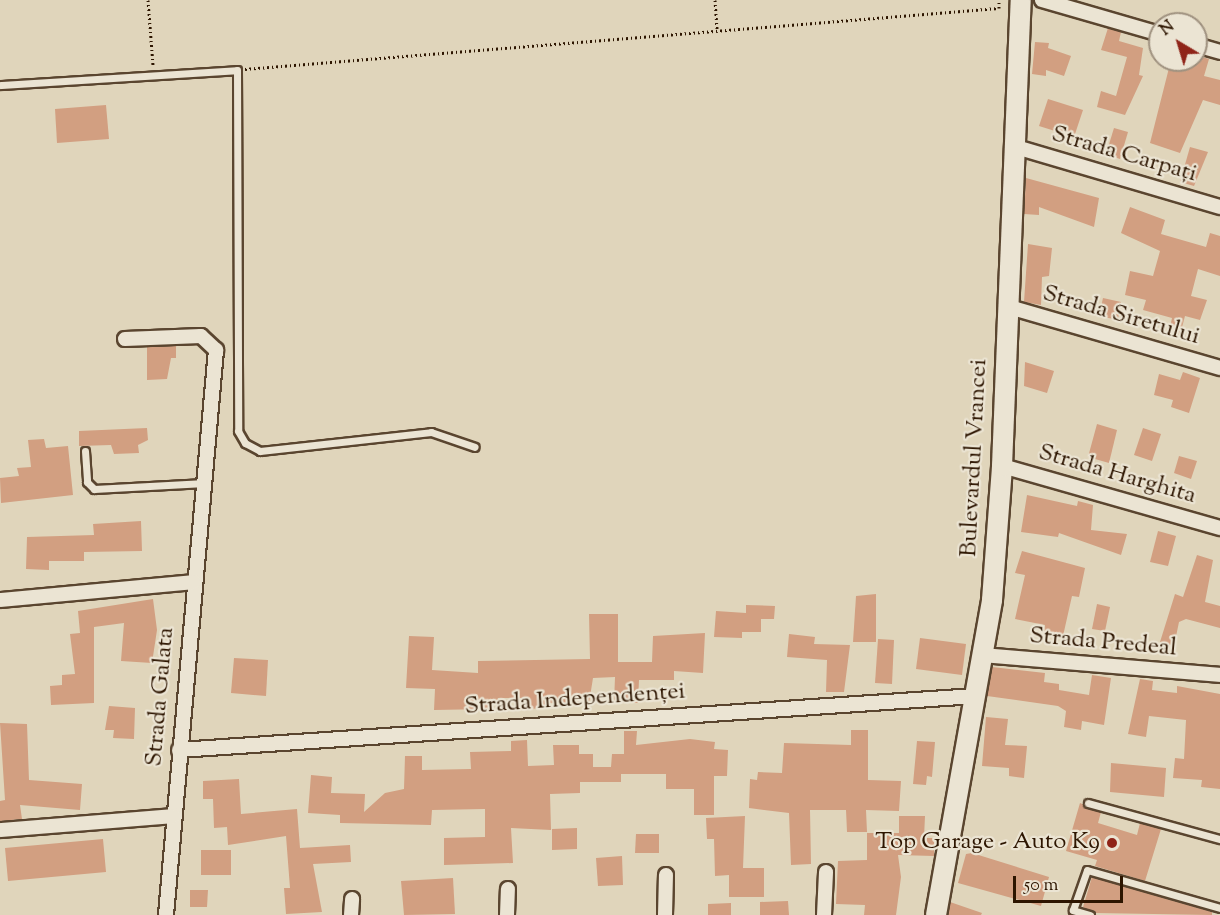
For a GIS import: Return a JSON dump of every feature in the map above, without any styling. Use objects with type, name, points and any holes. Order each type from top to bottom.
[{"type":"street","name":"Bulevardul Vrancei","points":[[936,915],[983,655],[1002,466],[1021,0]]},
{"type":"street","points":[[1042,0],[1148,31]]},
{"type":"street","name":"Strada Carpați","points":[[1016,147],[1220,207]]},
{"type":"street","name":"Strada Siretului","points":[[1009,308],[1220,368]]},
{"type":"street","name":"Strada Galata","points":[[125,339],[201,336],[213,345],[215,381],[193,582],[166,915]]},
{"type":"street","name":"Strada Harghita","points":[[1002,466],[1220,528]]},
{"type":"street","points":[[0,600],[193,582]]},
{"type":"street","name":"Strada Predeal","points":[[983,655],[1220,675]]},
{"type":"street","name":"Strada Independenței","points":[[179,750],[975,696]]},
{"type":"street","points":[[0,830],[173,816]]},
{"type":"street","points":[[824,915],[826,872]]},
{"type":"street","points":[[665,915],[666,875]]},
{"type":"street","points":[[507,915],[508,889]]},
{"type":"street","points":[[351,915],[352,899]]},
{"type":"lane","points":[[0,85],[237,70],[238,431],[245,442],[260,451],[431,432],[475,447]]},
{"type":"lane","points":[[85,451],[87,482],[94,489],[205,483]]},
{"type":"lane","points":[[1088,803],[1220,839]]},
{"type":"lane","points":[[1090,915],[1073,910],[1087,870],[1220,908]]},
{"type":"path","points":[[148,0],[154,75]]},
{"type":"path","points":[[714,0],[717,31]]},
{"type":"path","points":[[237,70],[999,9],[999,0]]},
{"type":"building","points":[[1108,28],[1121,32],[1119,41],[1143,48],[1139,75],[1143,76],[1125,115],[1097,107],[1101,91],[1116,96],[1127,57],[1101,50]]},
{"type":"building","points":[[1035,42],[1049,43],[1048,48],[1071,56],[1064,76],[1046,70],[1046,76],[1032,74]]},
{"type":"building","points":[[1168,72],[1205,72],[1204,76],[1220,80],[1220,105],[1203,100],[1180,153],[1150,143]]},
{"type":"building","points":[[1048,99],[1083,110],[1074,137],[1039,126]]},
{"type":"building","points":[[106,105],[109,139],[57,143],[55,109]]},
{"type":"building","points":[[1114,128],[1128,132],[1120,159],[1106,154]]},
{"type":"building","points":[[1190,147],[1208,152],[1194,186],[1180,182]]},
{"type":"building","points":[[1026,178],[1099,198],[1094,227],[1039,207],[1039,215],[1024,214]]},
{"type":"building","points":[[1130,207],[1165,220],[1161,234],[1206,247],[1210,233],[1220,236],[1220,276],[1198,269],[1191,296],[1207,300],[1200,320],[1185,316],[1180,335],[1169,332],[1172,318],[1143,310],[1146,300],[1125,295],[1130,271],[1153,276],[1160,251],[1121,233]]},
{"type":"building","points":[[1028,244],[1052,248],[1049,276],[1042,277],[1041,305],[1024,302]]},
{"type":"building","points":[[1103,298],[1121,302],[1118,320],[1099,316]]},
{"type":"building","points":[[176,346],[176,358],[171,358],[167,379],[147,380],[147,347]]},
{"type":"building","points":[[1025,362],[1054,371],[1047,393],[1024,386]]},
{"type":"building","points":[[1183,372],[1200,378],[1189,413],[1171,407],[1173,400],[1154,395],[1159,374],[1180,380]]},
{"type":"building","points":[[1097,424],[1117,430],[1109,463],[1088,457]]},
{"type":"building","points":[[147,428],[148,440],[138,445],[139,453],[114,454],[111,445],[79,446],[79,431]]},
{"type":"building","points":[[1143,428],[1161,434],[1152,461],[1134,455]]},
{"type":"building","points":[[44,439],[46,448],[68,446],[73,495],[1,503],[0,478],[19,476],[17,468],[31,467],[28,440]]},
{"type":"building","points":[[1179,456],[1197,461],[1191,479],[1174,473]]},
{"type":"building","points":[[1027,495],[1077,506],[1078,501],[1093,505],[1091,530],[1127,534],[1121,555],[1059,533],[1058,537],[1021,532]]},
{"type":"building","points":[[141,521],[142,551],[84,552],[84,561],[49,561],[49,570],[26,569],[27,537],[94,535],[93,524]]},
{"type":"building","points":[[1158,531],[1176,536],[1168,566],[1150,562]]},
{"type":"building","points":[[1022,551],[1085,568],[1079,597],[1072,596],[1063,636],[1044,632],[1045,625],[1015,619],[1025,575],[1015,573]]},
{"type":"building","points":[[1197,555],[1213,560],[1205,602],[1220,606],[1220,628],[1186,619],[1179,622],[1174,646],[1160,642],[1175,594],[1183,597]]},
{"type":"building","points":[[876,594],[876,642],[853,642],[856,596]]},
{"type":"building","points":[[153,599],[157,630],[152,663],[121,661],[124,623],[94,627],[94,703],[51,705],[50,686],[62,685],[62,675],[75,674],[70,634],[80,633],[78,611]]},
{"type":"building","points":[[1097,604],[1110,607],[1105,631],[1092,629]]},
{"type":"building","points":[[746,605],[775,606],[774,619],[761,619],[761,632],[742,632],[742,638],[714,637],[716,611],[746,613]]},
{"type":"building","points":[[589,614],[618,614],[618,662],[652,662],[653,636],[705,633],[703,673],[674,671],[674,680],[639,680],[638,703],[614,703],[615,677],[593,678],[589,703],[547,703],[547,708],[526,709],[526,698],[498,698],[497,704],[489,704],[488,709],[434,710],[435,689],[406,688],[409,636],[434,637],[432,670],[478,673],[478,661],[590,659]]},
{"type":"building","points":[[789,634],[815,637],[814,644],[850,645],[844,692],[826,692],[827,660],[787,657]]},
{"type":"building","points":[[920,638],[966,644],[962,675],[916,669]]},
{"type":"building","points":[[878,639],[894,640],[892,684],[875,683]]},
{"type":"building","points":[[234,658],[268,660],[266,696],[231,693]]},
{"type":"building","points":[[992,667],[1045,673],[1044,682],[1059,684],[1059,690],[1089,695],[1092,675],[1111,678],[1104,725],[1082,721],[1081,730],[1064,727],[1066,711],[1058,706],[987,696]]},
{"type":"building","points":[[1140,679],[1153,681],[1152,690],[1177,693],[1177,686],[1220,694],[1220,789],[1201,787],[1202,780],[1173,778],[1175,758],[1184,759],[1186,720],[1149,716],[1146,737],[1128,734]]},
{"type":"building","points":[[109,706],[135,708],[134,739],[113,738],[114,730],[105,730]]},
{"type":"building","points":[[986,717],[1008,719],[1005,745],[1027,746],[1024,778],[1009,776],[1009,768],[982,766]]},
{"type":"building","points":[[0,723],[27,724],[29,780],[82,784],[80,810],[20,805],[22,819],[0,821],[0,801],[5,800]]},
{"type":"building","points":[[851,730],[868,730],[868,780],[901,781],[899,811],[866,810],[867,832],[847,832],[846,810],[810,810],[811,864],[791,865],[789,813],[749,808],[750,779],[757,780],[758,772],[782,773],[784,743],[851,745]]},
{"type":"building","points":[[624,731],[637,731],[636,745],[690,739],[715,742],[714,749],[728,750],[727,776],[714,776],[714,815],[694,815],[694,789],[666,789],[666,774],[621,774],[621,782],[580,782],[580,793],[550,794],[551,830],[511,828],[513,863],[444,865],[444,838],[485,837],[485,809],[432,810],[431,825],[340,823],[340,815],[308,813],[311,775],[332,777],[331,793],[365,794],[364,812],[385,793],[404,789],[405,756],[422,756],[422,770],[471,769],[470,752],[511,751],[511,741],[527,740],[528,766],[554,765],[553,745],[579,745],[579,754],[593,754],[593,767],[611,767],[612,754],[624,754]]},
{"type":"building","points":[[917,741],[935,742],[932,777],[927,776],[926,785],[913,784]]},
{"type":"building","points":[[1111,763],[1166,768],[1164,797],[1110,792]]},
{"type":"building","points":[[239,779],[241,814],[297,809],[300,848],[350,845],[351,862],[313,864],[322,912],[286,914],[284,888],[290,888],[286,836],[228,845],[227,827],[214,828],[213,799],[203,799],[203,781]]},
{"type":"building","name":"Top Garage - Auto K9","points":[[1080,803],[1101,812],[1098,823],[1137,835],[1140,823],[1161,829],[1145,881],[1095,866],[1097,860],[1066,851]]},
{"type":"building","points":[[745,816],[743,868],[764,868],[764,897],[729,897],[729,875],[715,876],[714,839],[707,839],[706,818]]},
{"type":"building","points":[[899,816],[925,816],[924,838],[934,838],[934,856],[898,855],[901,877],[896,915],[864,915],[865,905],[836,904],[838,861],[867,860],[867,833],[899,833]]},
{"type":"building","points":[[577,828],[577,849],[552,850],[552,829]]},
{"type":"building","points":[[636,834],[659,834],[659,853],[635,853]]},
{"type":"building","points":[[103,839],[106,872],[8,881],[5,848]]},
{"type":"building","points":[[201,850],[231,850],[231,875],[201,875]]},
{"type":"building","points":[[972,853],[1049,877],[1041,906],[958,883],[966,854]]},
{"type":"building","points":[[622,856],[623,885],[598,886],[596,858]]},
{"type":"building","points":[[1092,877],[1212,912],[1212,915],[1095,913],[1083,907]]},
{"type":"building","points":[[453,878],[455,914],[404,915],[401,881]]},
{"type":"building","points":[[190,890],[208,890],[207,907],[190,907]]},
{"type":"building","points":[[788,901],[789,915],[760,915],[760,902]]},
{"type":"building","points":[[950,902],[982,913],[981,915],[948,915]]},
{"type":"building","points":[[731,903],[731,915],[708,915],[708,904]]},
{"type":"place","name":"Top Garage - Auto K9","points":[[1112,843]]}]
